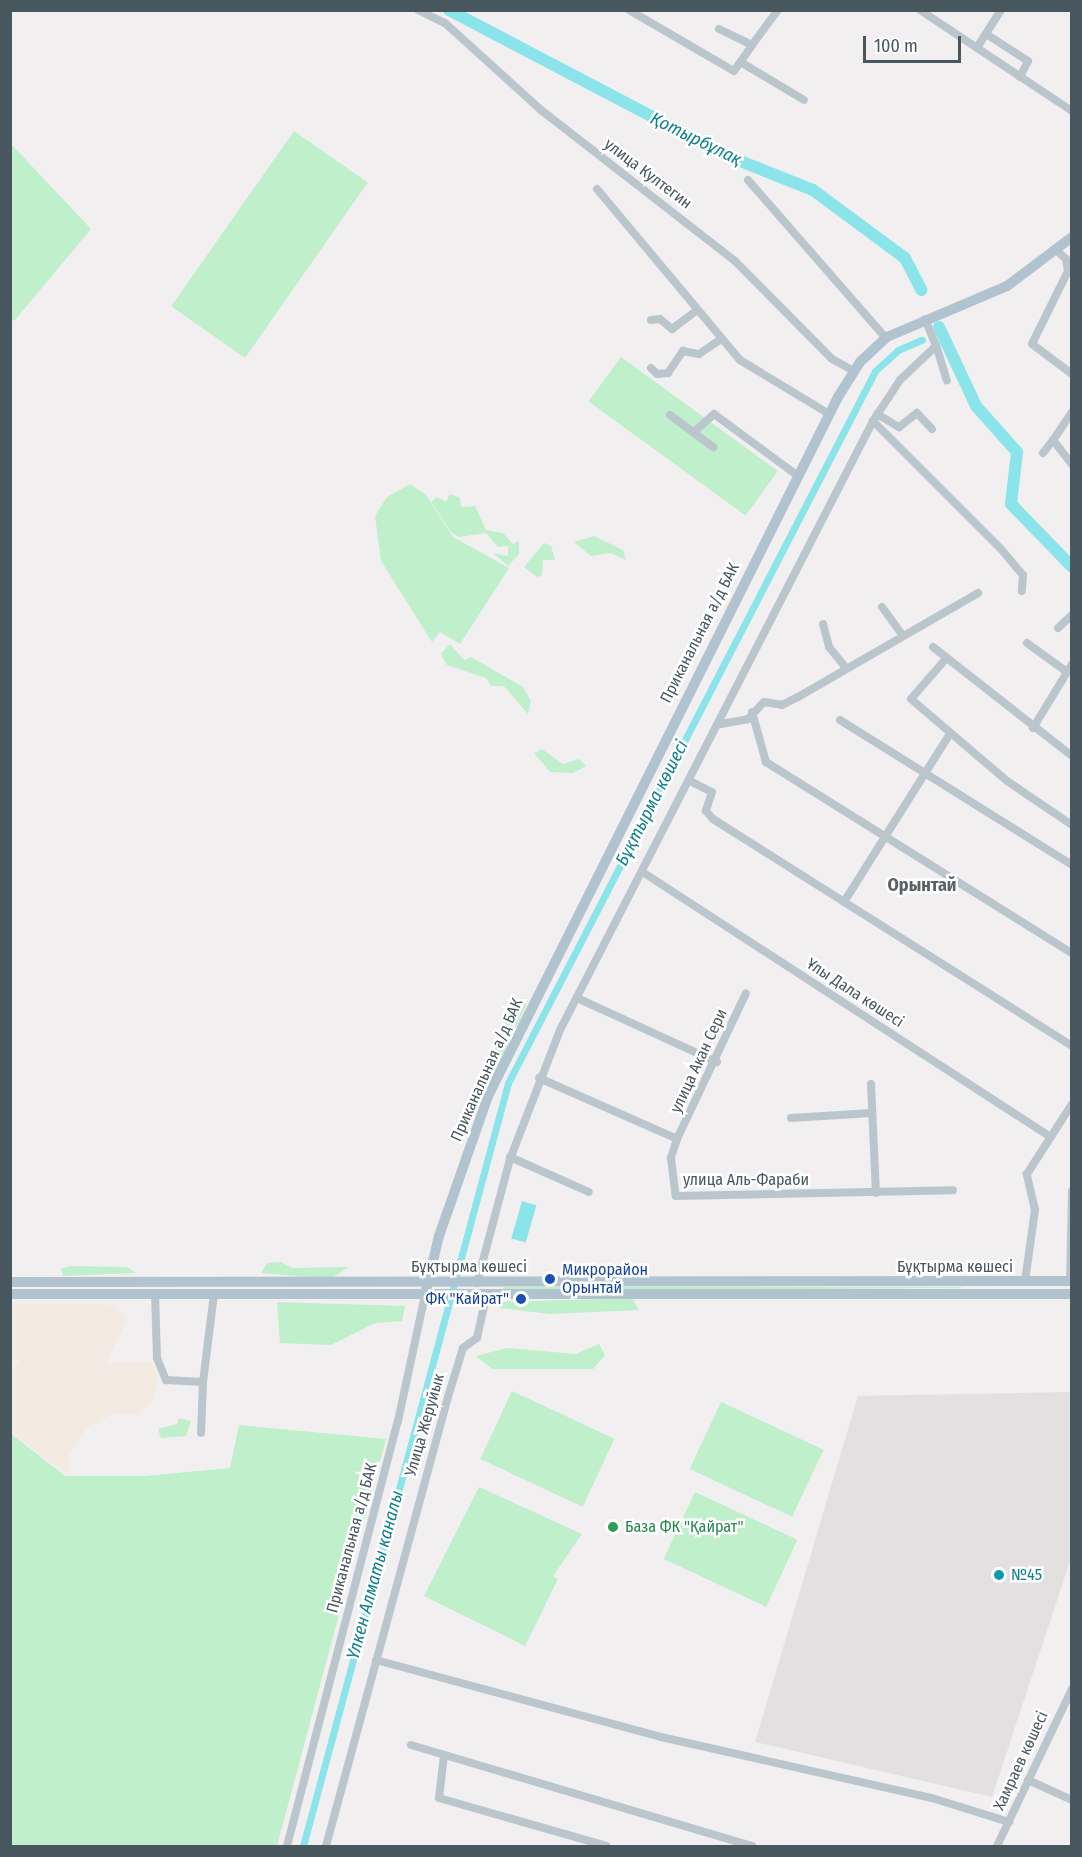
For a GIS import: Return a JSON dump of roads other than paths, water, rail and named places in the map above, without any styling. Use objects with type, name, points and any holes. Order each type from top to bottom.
[{"type":"main road","name":"Приканальная а/д БАК","points":[[429,1296],[427,1281],[488,1096],[829,414],[857,367],[886,338],[925,319],[1007,286],[1071,240]]},
{"type":"main road","name":"Бұқтырма көшесі","points":[[10,1282],[1071,1281]]},
{"type":"main road","points":[[1071,1281],[1071,1294]]},
{"type":"main road","points":[[94,1294],[95,1282]]},
{"type":"main road","points":[[269,1282],[269,1294]]},
{"type":"main road","points":[[968,1282],[968,1295]]},
{"type":"main road","name":"Бұқтырма көшесі","points":[[10,1294],[486,1297],[1071,1294]]},
{"type":"street","name":"улица Култегин","points":[[418,10],[445,23],[541,110],[736,262],[832,359],[857,367]]},
{"type":"street","points":[[630,10],[734,71],[742,63],[752,45],[778,10]]},
{"type":"street","points":[[920,10],[978,46],[1071,111]]},
{"type":"street","points":[[978,46],[1001,10]]},
{"type":"street","points":[[719,29],[752,45]]},
{"type":"street","points":[[986,34],[1028,61],[1020,77]]},
{"type":"street","points":[[742,63],[804,100]]},
{"type":"street","points":[[748,180],[886,338]]},
{"type":"street","points":[[597,189],[721,339],[758,374],[829,414]]},
{"type":"street","points":[[1056,250],[1066,259],[1068,272],[1032,344],[1071,374]]},
{"type":"street","points":[[651,320],[660,319],[672,329],[697,310]]},
{"type":"street","points":[[925,319],[936,345],[946,380]]},
{"type":"street","points":[[651,368],[657,374],[668,373],[683,351],[699,354],[721,339]]},
{"type":"street","points":[[474,1283],[510,1157],[539,1078],[577,998],[692,782],[875,418],[900,380],[936,345]]},
{"type":"street","points":[[1043,453],[1071,412]]},
{"type":"street","points":[[875,418],[899,427],[917,413],[932,429]]},
{"type":"street","points":[[694,432],[714,414],[798,476]]},
{"type":"street","points":[[670,415],[713,447]]},
{"type":"street","points":[[875,418],[1023,575],[1022,591]]},
{"type":"street","points":[[1053,440],[1071,464]]},
{"type":"street","points":[[721,724],[747,719],[764,702],[782,705],[978,593]]},
{"type":"street","points":[[882,607],[902,635]]},
{"type":"street","points":[[1058,628],[1071,615]]},
{"type":"street","points":[[823,624],[829,647],[846,668]]},
{"type":"street","points":[[1027,643],[1067,672],[1071,685]]},
{"type":"street","points":[[933,647],[944,661],[955,664],[1071,756]]},
{"type":"street","points":[[944,661],[911,699],[949,735],[1071,825]]},
{"type":"street","points":[[1033,728],[1067,672]]},
{"type":"street","points":[[752,712],[766,762],[885,839],[1071,953]]},
{"type":"street","points":[[840,720],[1071,865]]},
{"type":"street","points":[[844,902],[949,735]]},
{"type":"street","points":[[692,782],[712,792],[706,811],[713,819],[1071,1046]]},
{"type":"street","name":"Ұлы Дала көшесі","points":[[644,873],[1051,1137]]},
{"type":"street","name":"улица Акан Сери","points":[[677,1139],[717,1062],[746,993]]},
{"type":"street","points":[[577,998],[717,1062]]},
{"type":"street","points":[[539,1078],[677,1139]]},
{"type":"street","points":[[871,1084],[876,1193]]},
{"type":"street","points":[[1025,1281],[1035,1210],[1027,1174],[1071,1104]]},
{"type":"street","points":[[791,1118],[872,1113]]},
{"type":"street","name":"улица Аль-Фараби","points":[[677,1139],[671,1158],[676,1196],[953,1190]]},
{"type":"street","points":[[510,1157],[589,1192]]},
{"type":"street","points":[[1071,1191],[1071,1281]]},
{"type":"street","points":[[155,1294],[154,1338],[163,1375],[169,1382],[203,1382]]},
{"type":"street","points":[[201,1433],[203,1382],[214,1294]]},
{"type":"street","name":"Приканальная а/д БАК","points":[[286,1846],[429,1296]]},
{"type":"street","name":"Улица Жеруйык","points":[[330,1846],[376,1660],[448,1397],[463,1348],[477,1338],[486,1297]]},
{"type":"street","points":[[376,1660],[671,1740],[932,1798],[1008,1822]]},
{"type":"street","name":"Хамраев көшесі","points":[[997,1846],[1071,1689]]},
{"type":"street","points":[[411,1745],[752,1846]]},
{"type":"street","points":[[444,1755],[439,1798],[606,1846]]},
{"type":"street","points":[[1028,1780],[1071,1800]]},
{"type":"water","points":[[522,1201],[536,1205],[526,1243],[511,1238]]},
{"type":"waterway","name":"Қотырбұлақ","points":[[449,10],[725,155],[813,190],[905,258],[921,290]]},
{"type":"waterway","name":"Қотырбұлақ","points":[[939,327],[976,406],[1017,452],[1011,504],[1072,567]]},
{"type":"waterway","name":"Бұқтырма көшесі","points":[[303,1846],[508,1083],[875,371],[898,350],[922,340]]},
{"type":"place","name":"Микрорайон Орынтай","points":[[550,1279]]},
{"type":"place","name":"ФК \"Кайрат\"","points":[[521,1299]]},
{"type":"place","name":"База ФК \"Қайрат\"","points":[[613,1527]]},
{"type":"place","name":"№45","points":[[999,1575]]},
{"type":"district","name":"Орынтай","points":[[922,885]]},
{"type":"water label","name":"Үлкен Алматы каналы","points":[[375,1575]]}]
